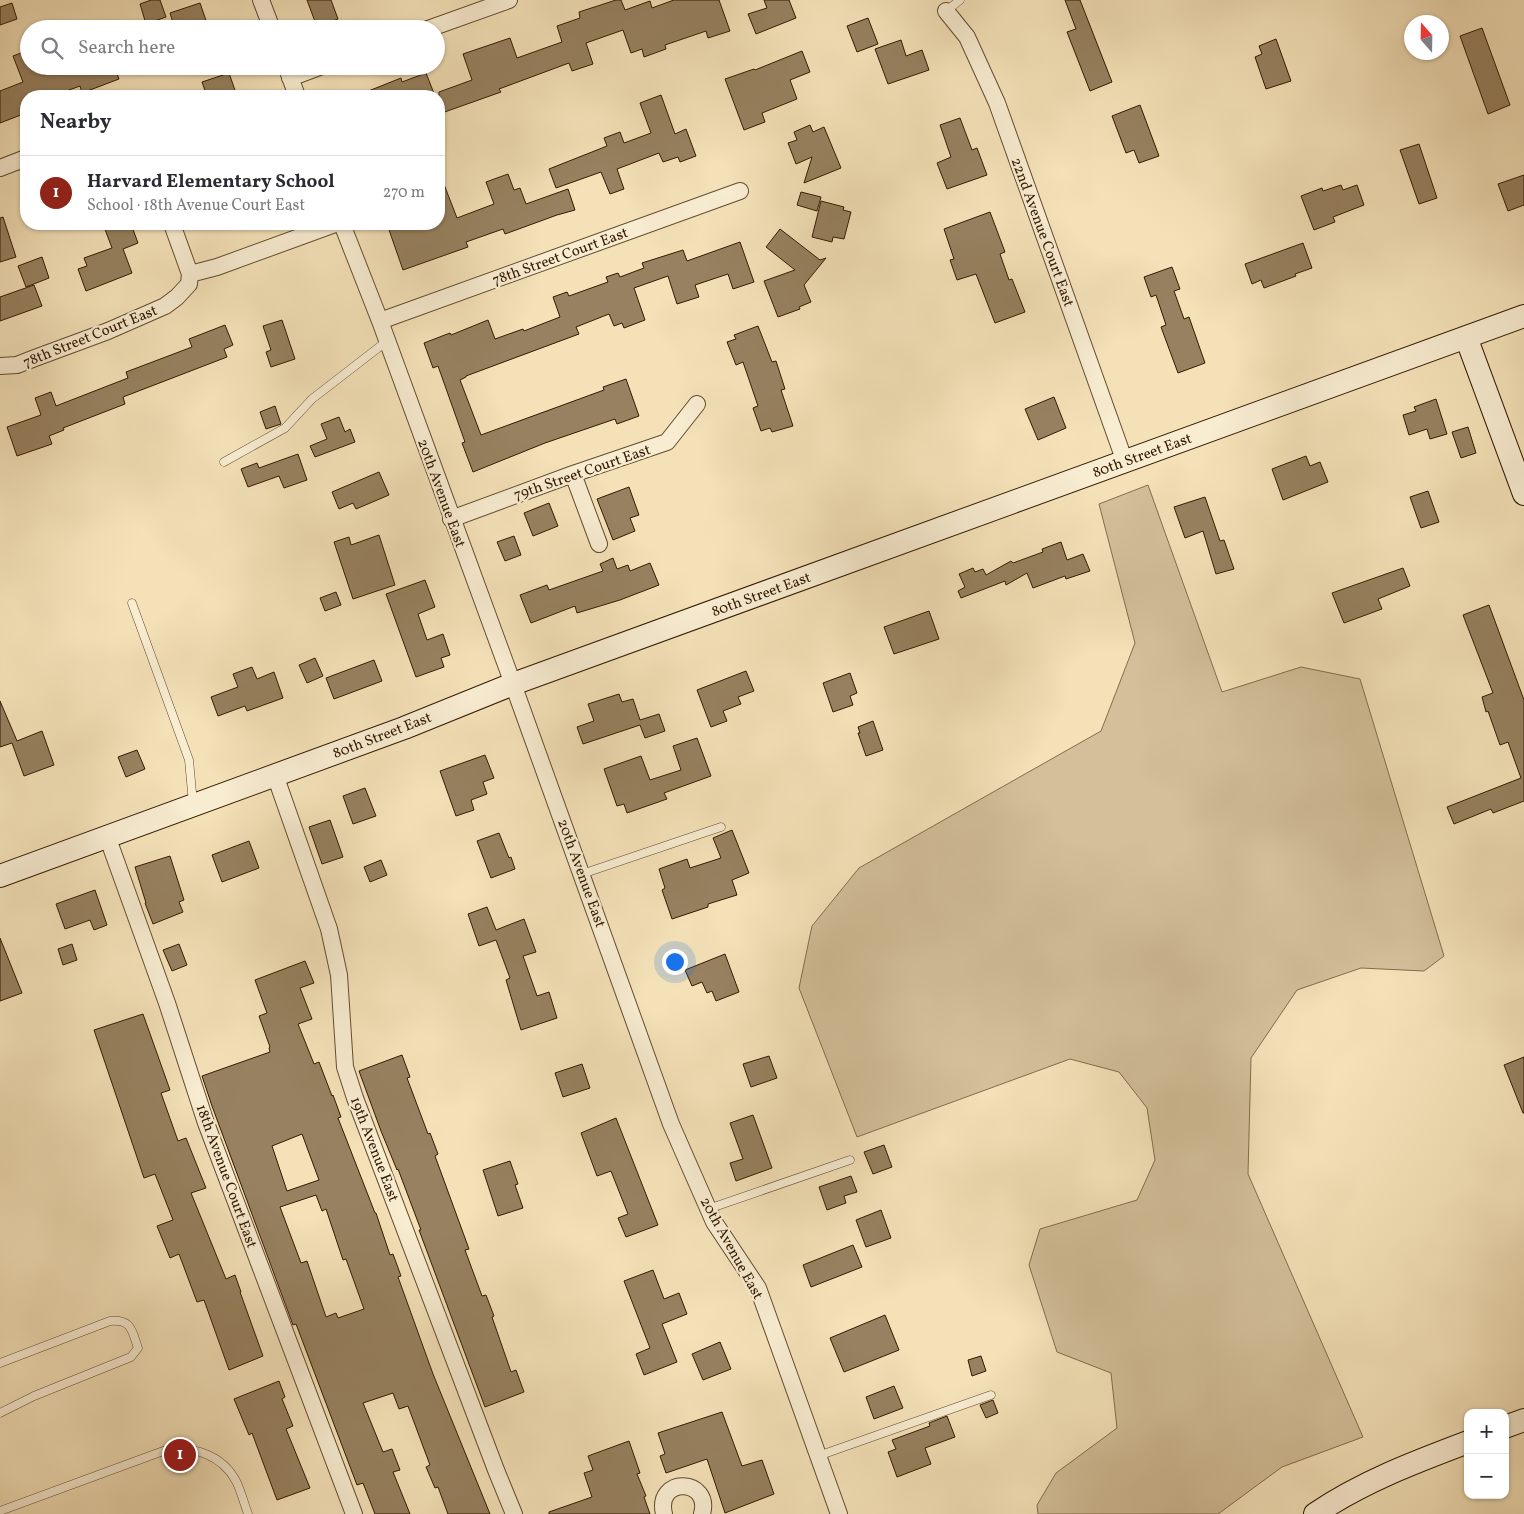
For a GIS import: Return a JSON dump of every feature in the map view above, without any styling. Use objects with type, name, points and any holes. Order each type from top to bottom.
[{"type":"street","points":[[262,0],[269,20]]},
{"type":"street","points":[[445,23],[508,0]]},
{"type":"street","name":"22nd Avenue Court East","points":[[946,10],[968,37],[997,103],[1125,462]]},
{"type":"street","points":[[289,75],[295,90]]},
{"type":"street","points":[[0,168],[20,160]]},
{"type":"street","name":"78th Street Court East","points":[[380,321],[740,191]]},
{"type":"street","points":[[174,230],[190,274],[318,230]]},
{"type":"street","name":"20th Avenue East","points":[[344,230],[380,321],[513,684],[671,1124],[714,1222],[758,1288],[839,1514]]},
{"type":"street","name":"78th Street Court East","points":[[0,366],[17,365],[151,313],[177,297],[189,284],[190,274]]},
{"type":"street","name":"80th Street East","points":[[0,876],[404,728],[513,684],[1524,316]]},
{"type":"street","points":[[1466,337],[1524,494]]},
{"type":"street","name":"79th Street Court East","points":[[451,519],[667,442],[697,404]]},
{"type":"street","points":[[573,474],[599,544]]},
{"type":"street","name":"19th Avenue East","points":[[275,775],[329,929],[339,975],[345,1067],[514,1514]]},
{"type":"street","name":"18th Avenue Court East","points":[[107,836],[167,1003],[206,1123],[354,1514]]},
{"type":"street","points":[[1509,1426],[1524,1420]]},
{"type":"street","points":[[1315,1514],[1363,1485],[1397,1469],[1464,1444]]},
{"type":"street","points":[[664,1514],[662,1507],[667,1494],[679,1486],[686,1486],[698,1492],[702,1499],[702,1514]]},
{"type":"lane","points":[[946,10],[960,0]]},
{"type":"lane","points":[[224,462],[285,428],[312,399],[387,341]]},
{"type":"lane","points":[[132,602],[188,760],[193,804]]},
{"type":"lane","points":[[582,874],[721,826]]},
{"type":"lane","points":[[708,1209],[850,1160]]},
{"type":"lane","points":[[0,1363],[110,1321],[125,1322],[129,1325],[138,1348],[131,1357],[34,1396],[0,1413]]},
{"type":"lane","points":[[818,1456],[991,1394]]},
{"type":"lane","points":[[0,1511],[166,1450],[178,1448],[203,1452],[223,1464],[236,1482],[248,1514]]},
{"type":"shaded area","points":[[1148,485],[1222,692],[1301,667],[1360,679],[1444,956],[1424,971],[1361,968],[1297,990],[1251,1058],[1248,1174],[1363,1437],[1282,1467],[1218,1514],[1038,1514],[1037,1505],[1056,1473],[1117,1428],[1111,1373],[1057,1352],[1029,1265],[1040,1229],[1137,1200],[1155,1160],[1147,1108],[1119,1072],[1070,1059],[857,1137],[799,988],[812,926],[859,868],[1101,731],[1135,643],[1099,504]]},
{"type":"building","points":[[151,0],[160,0],[166,17],[157,20],[145,20],[140,4]]},
{"type":"building","points":[[307,0],[331,0],[338,19],[314,20]]},
{"type":"building","points":[[616,0],[621,0],[625,10],[650,1],[652,8],[674,0],[719,0],[730,31],[708,38],[706,31],[665,45],[666,49],[644,57],[642,49],[631,53],[623,30],[586,43],[593,64],[572,71],[569,63],[499,89],[501,92],[445,112],[444,90],[472,80],[463,54],[510,38],[517,58],[562,42],[557,26],[580,18],[579,12]]},
{"type":"building","points":[[764,0],[789,0],[796,18],[756,34],[748,14],[767,8]]},
{"type":"building","points":[[1065,0],[1080,0],[1112,82],[1090,91],[1067,32],[1076,29]]},
{"type":"building","points":[[12,3],[17,19],[0,25],[0,7]]},
{"type":"building","points":[[200,3],[206,20],[172,20],[170,13]]},
{"type":"building","points":[[868,18],[878,44],[857,52],[847,26]]},
{"type":"building","points":[[1482,28],[1510,105],[1488,114],[1460,36]]},
{"type":"building","points":[[1276,39],[1291,81],[1266,89],[1255,57],[1262,54],[1259,46]]},
{"type":"building","points":[[901,40],[906,56],[922,50],[929,70],[888,84],[875,49]]},
{"type":"building","points":[[802,51],[810,72],[790,80],[797,99],[762,113],[765,122],[744,130],[725,79],[755,70]]},
{"type":"building","points":[[20,53],[20,74],[13,56]]},
{"type":"building","points":[[20,75],[117,75],[119,79],[90,90],[81,90],[80,86],[69,90],[20,90],[20,115],[0,123],[0,91],[23,82]]},
{"type":"building","points":[[223,75],[230,75],[235,90],[205,90],[202,82]]},
{"type":"building","points":[[421,75],[427,75],[433,90],[371,90],[401,78],[402,82]]},
{"type":"building","points":[[661,95],[675,134],[686,129],[696,156],[680,162],[678,157],[663,162],[659,153],[617,169],[624,189],[610,194],[601,172],[556,188],[549,169],[607,146],[604,138],[620,132],[624,143],[651,133],[640,103]]},
{"type":"building","points":[[1140,105],[1159,156],[1139,163],[1134,150],[1126,153],[1112,116]]},
{"type":"building","points":[[960,118],[972,150],[977,148],[987,175],[947,189],[937,163],[951,157],[940,125]]},
{"type":"building","points":[[810,125],[813,132],[824,127],[841,168],[804,183],[812,157],[796,164],[788,143],[797,140],[794,132]]},
{"type":"building","points":[[1419,144],[1437,198],[1419,204],[1400,150]]},
{"type":"building","points":[[508,174],[514,190],[520,188],[526,204],[568,189],[575,210],[505,234],[503,229],[466,242],[468,247],[403,270],[389,230],[445,230],[445,187],[457,218],[494,204],[486,182]]},
{"type":"building","points":[[1524,175],[1524,205],[1508,211],[1498,184]]},
{"type":"building","points":[[1341,185],[1343,190],[1357,185],[1364,205],[1333,217],[1335,222],[1314,230],[1301,196],[1322,188],[1323,191]]},
{"type":"building","points":[[801,192],[821,197],[817,211],[797,205]]},
{"type":"building","points":[[821,201],[844,207],[843,210],[851,212],[844,239],[833,237],[832,242],[812,237]]},
{"type":"building","points":[[990,212],[1005,252],[1000,254],[1009,280],[1012,279],[1025,312],[995,323],[976,274],[957,280],[950,260],[954,259],[944,229]]},
{"type":"building","points":[[3,217],[16,257],[0,262],[0,218]]},
{"type":"building","points":[[780,229],[820,260],[826,258],[804,285],[811,302],[799,307],[800,309],[778,317],[764,281],[795,270],[766,247]]},
{"type":"building","points":[[105,230],[133,230],[138,243],[123,249],[132,273],[86,291],[78,269],[87,266],[84,258],[112,248]]},
{"type":"building","points":[[740,242],[754,282],[733,289],[728,274],[695,285],[699,297],[677,304],[668,276],[634,288],[645,320],[624,328],[622,323],[614,326],[609,314],[576,327],[579,334],[466,376],[460,380],[481,435],[604,390],[603,387],[626,379],[639,416],[617,424],[615,419],[545,443],[473,472],[462,443],[465,442],[438,366],[433,368],[424,343],[450,333],[451,335],[488,320],[495,339],[523,329],[524,331],[560,317],[553,297],[567,292],[569,296],[608,282],[606,277],[618,273],[620,277],[644,268],[642,263],[683,250],[687,261]]},
{"type":"building","points":[[1303,243],[1312,268],[1264,288],[1261,280],[1252,284],[1245,264]]},
{"type":"building","points":[[42,257],[49,278],[26,287],[18,266]]},
{"type":"building","points":[[1172,267],[1180,289],[1174,291],[1184,319],[1189,317],[1205,363],[1178,373],[1161,327],[1166,325],[1156,295],[1151,297],[1144,277]]},
{"type":"building","points":[[34,285],[42,306],[0,321],[0,297]]},
{"type":"building","points":[[282,320],[295,359],[271,367],[266,352],[271,350],[263,326]]},
{"type":"building","points":[[225,325],[233,345],[224,349],[227,357],[123,397],[125,404],[63,428],[64,430],[49,436],[52,444],[17,456],[7,427],[41,415],[35,398],[51,392],[56,406],[128,378],[126,372],[192,347],[189,339]]},
{"type":"building","points":[[758,326],[772,362],[776,361],[785,389],[781,390],[793,426],[772,432],[770,428],[761,431],[753,408],[758,406],[743,362],[736,365],[727,342],[736,339],[734,335]]},
{"type":"building","points":[[1054,397],[1066,428],[1038,440],[1025,409]]},
{"type":"building","points":[[1436,399],[1447,434],[1430,439],[1427,429],[1409,435],[1403,415],[1416,411],[1414,407]]},
{"type":"building","points":[[275,406],[281,424],[266,429],[260,412]]},
{"type":"building","points":[[339,417],[345,432],[350,429],[355,442],[315,457],[310,446],[327,439],[321,424]]},
{"type":"building","points":[[1468,427],[1476,453],[1461,458],[1452,432]]},
{"type":"building","points":[[298,454],[307,480],[284,488],[279,476],[248,487],[241,469],[257,463],[259,468]]},
{"type":"building","points":[[1306,456],[1310,466],[1320,462],[1328,482],[1283,500],[1272,469]]},
{"type":"building","points":[[379,472],[389,495],[356,509],[353,503],[339,509],[332,492]]},
{"type":"building","points":[[629,487],[639,515],[630,518],[635,531],[613,540],[597,499]]},
{"type":"building","points":[[1428,491],[1439,522],[1421,528],[1410,497]]},
{"type":"building","points":[[1205,497],[1220,541],[1224,540],[1234,569],[1216,574],[1203,531],[1185,538],[1174,507]]},
{"type":"building","points":[[549,503],[558,526],[533,536],[524,513]]},
{"type":"building","points":[[379,535],[395,585],[353,599],[334,542],[349,537],[351,545]]},
{"type":"building","points":[[514,536],[521,555],[505,561],[497,542]]},
{"type":"building","points":[[1061,542],[1067,560],[1083,554],[1090,571],[1066,579],[1065,576],[1033,588],[1027,573],[1006,585],[1005,581],[961,598],[958,591],[965,587],[959,574],[973,568],[975,572],[983,569],[986,575],[1011,561],[1013,563],[1043,552],[1042,549]]},
{"type":"building","points":[[613,558],[617,569],[628,565],[630,571],[650,563],[659,585],[620,600],[577,613],[575,606],[531,623],[520,595],[547,585],[549,590],[603,571],[600,564]]},
{"type":"building","points":[[1403,568],[1410,586],[1378,599],[1382,609],[1344,623],[1332,593]]},
{"type":"building","points":[[425,580],[435,607],[418,614],[427,640],[443,634],[450,655],[441,658],[444,667],[416,677],[386,594]]},
{"type":"building","points":[[336,592],[341,605],[325,611],[320,598]]},
{"type":"building","points":[[1489,605],[1524,700],[1524,801],[1493,813],[1491,809],[1454,824],[1447,807],[1521,778],[1508,742],[1500,745],[1488,711],[1486,712],[1482,697],[1493,693],[1463,615]]},
{"type":"building","points":[[929,611],[939,639],[894,654],[884,627]]},
{"type":"building","points":[[315,658],[323,676],[307,683],[299,665]]},
{"type":"building","points":[[374,660],[382,681],[334,699],[326,678]]},
{"type":"building","points":[[252,667],[257,679],[274,672],[283,698],[247,711],[245,706],[218,716],[211,697],[238,687],[233,674]]},
{"type":"building","points":[[746,671],[754,691],[738,697],[741,704],[723,711],[727,721],[711,727],[697,690]]},
{"type":"building","points":[[850,673],[857,693],[850,696],[853,705],[833,712],[823,683]]},
{"type":"building","points":[[619,694],[622,702],[633,699],[640,720],[659,714],[665,731],[645,738],[640,725],[583,744],[577,727],[594,721],[588,704]]},
{"type":"building","points":[[0,701],[17,741],[42,731],[54,765],[24,776],[12,743],[0,747]]},
{"type":"building","points":[[873,721],[883,750],[866,756],[858,733],[860,733],[858,727]]},
{"type":"building","points":[[697,738],[711,776],[664,793],[667,799],[627,813],[624,804],[617,806],[604,769],[641,756],[650,780],[681,770],[673,746]]},
{"type":"building","points":[[137,750],[145,769],[126,777],[118,757]]},
{"type":"building","points":[[485,755],[494,778],[483,782],[487,794],[471,800],[474,810],[456,816],[440,771]]},
{"type":"building","points":[[365,788],[376,816],[353,824],[343,796]]},
{"type":"building","points":[[330,820],[343,857],[322,864],[309,827]]},
{"type":"building","points":[[732,830],[749,873],[732,880],[737,895],[708,904],[708,907],[672,919],[662,890],[665,888],[659,869],[687,859],[690,868],[721,858],[713,838]]},
{"type":"building","points":[[499,833],[515,869],[491,878],[477,841]]},
{"type":"building","points":[[249,841],[259,868],[222,882],[212,855]]},
{"type":"building","points":[[170,856],[184,900],[179,902],[183,912],[153,924],[135,867]]},
{"type":"building","points":[[381,860],[387,875],[370,882],[364,867]]},
{"type":"building","points":[[95,890],[107,925],[94,930],[90,920],[65,929],[56,904]]},
{"type":"building","points":[[487,907],[496,930],[524,919],[536,952],[523,956],[537,996],[549,992],[557,1018],[521,1030],[506,980],[510,978],[496,940],[479,946],[468,914]]},
{"type":"building","points":[[0,938],[22,993],[0,1001]]},
{"type":"building","points":[[72,944],[77,960],[63,965],[58,949]]},
{"type":"building","points":[[179,944],[187,965],[172,971],[163,950]]},
{"type":"building","points":[[725,954],[739,992],[716,1001],[712,991],[707,993],[702,982],[692,986],[685,970]]},
{"type":"building","points":[[305,961],[314,983],[300,988],[312,1019],[298,1024],[314,1064],[319,1062],[333,1095],[341,1117],[338,1118],[376,1213],[390,1255],[393,1254],[401,1276],[398,1277],[433,1374],[490,1514],[448,1514],[438,1487],[435,1488],[426,1467],[430,1465],[408,1406],[399,1409],[393,1393],[363,1403],[383,1452],[392,1449],[400,1470],[393,1472],[410,1514],[375,1514],[363,1483],[357,1485],[296,1324],[293,1325],[202,1076],[270,1052],[259,1016],[267,1013],[255,980]],"holes":[[[302,1134],[319,1180],[287,1191],[272,1146]],[[316,1195],[322,1211],[326,1209],[343,1260],[346,1259],[364,1309],[338,1318],[336,1313],[326,1317],[307,1261],[301,1263],[280,1207]]]},
{"type":"building","points":[[143,1014],[170,1090],[161,1093],[178,1141],[186,1138],[206,1188],[191,1193],[226,1279],[235,1275],[263,1356],[229,1370],[204,1300],[197,1302],[179,1254],[170,1258],[157,1226],[173,1220],[155,1174],[144,1178],[94,1030]]},
{"type":"building","points":[[402,1055],[410,1077],[407,1078],[428,1134],[430,1133],[438,1154],[435,1156],[469,1249],[465,1250],[482,1296],[486,1295],[494,1316],[492,1317],[511,1372],[516,1370],[524,1392],[485,1407],[419,1230],[421,1230],[359,1071]]},
{"type":"building","points":[[769,1056],[777,1078],[751,1087],[743,1064]]},
{"type":"building","points":[[1524,1057],[1524,1113],[1523,1113],[1504,1065]]},
{"type":"building","points":[[582,1064],[590,1088],[563,1097],[555,1073]]},
{"type":"building","points":[[753,1115],[772,1168],[736,1181],[730,1163],[743,1159],[730,1123]]},
{"type":"building","points":[[616,1118],[658,1225],[626,1237],[618,1218],[628,1214],[611,1171],[597,1176],[581,1133]]},
{"type":"building","points":[[884,1145],[892,1167],[873,1174],[864,1152]]},
{"type":"building","points":[[510,1161],[518,1184],[515,1185],[523,1208],[498,1216],[483,1170]]},
{"type":"building","points":[[851,1176],[857,1192],[844,1196],[846,1203],[827,1210],[819,1187]]},
{"type":"building","points":[[881,1210],[891,1238],[866,1247],[856,1220]]},
{"type":"building","points":[[853,1245],[862,1267],[811,1287],[803,1265]]},
{"type":"building","points":[[653,1270],[664,1299],[679,1293],[687,1314],[662,1324],[677,1362],[644,1375],[636,1354],[650,1348],[624,1281]]},
{"type":"building","points":[[885,1315],[899,1350],[844,1372],[830,1338]]},
{"type":"building","points":[[720,1342],[731,1369],[703,1380],[692,1354]]},
{"type":"building","points":[[981,1356],[986,1371],[972,1376],[968,1360]]},
{"type":"building","points":[[279,1381],[285,1397],[282,1399],[293,1426],[286,1429],[310,1488],[277,1500],[252,1433],[249,1435],[234,1399]]},
{"type":"building","points":[[894,1386],[903,1408],[874,1419],[866,1397]]},
{"type":"building","points":[[993,1400],[998,1413],[986,1418],[980,1405]]},
{"type":"building","points":[[722,1412],[742,1466],[762,1460],[774,1494],[725,1513],[707,1459],[666,1473],[660,1456],[665,1454],[658,1433]]},
{"type":"building","points":[[947,1416],[955,1437],[925,1448],[931,1464],[897,1477],[888,1452],[896,1449],[892,1440],[930,1426],[929,1423]]},
{"type":"building","points":[[629,1441],[640,1473],[637,1474],[646,1496],[644,1497],[650,1514],[549,1514],[549,1512],[592,1497],[584,1473],[593,1470],[588,1456]]},
{"type":"place","name":"Harvard Elementary School","points":[[180,1455]]}]
